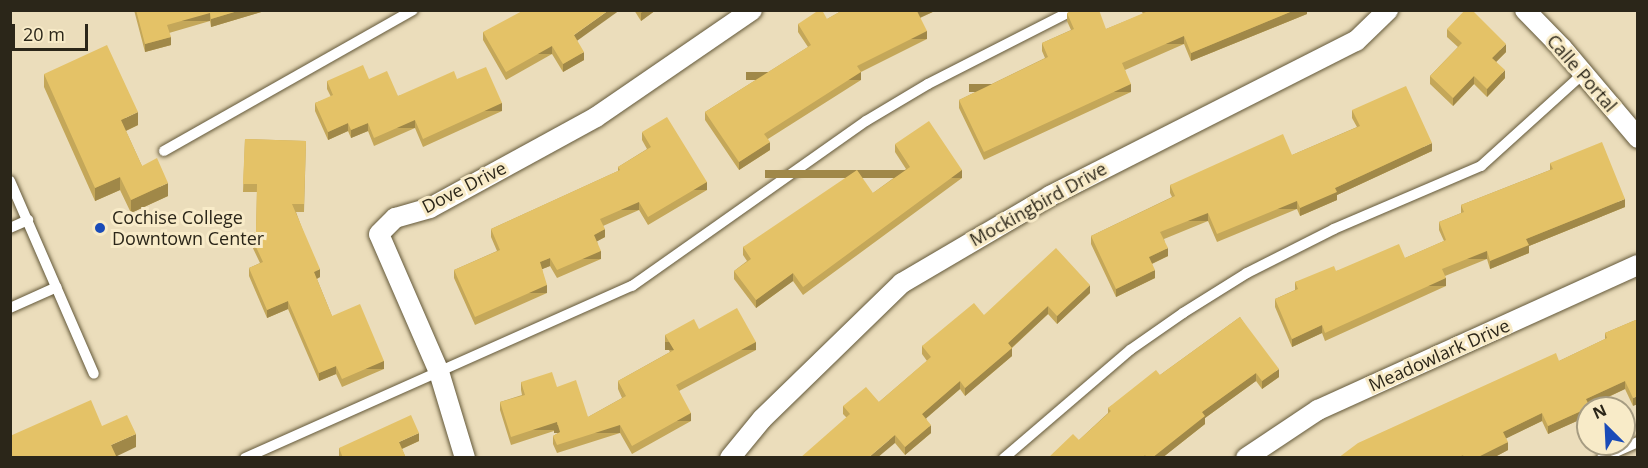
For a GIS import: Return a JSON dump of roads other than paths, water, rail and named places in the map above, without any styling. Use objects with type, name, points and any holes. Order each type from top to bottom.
[{"type":"street","name":"Dove Drive","points":[[465,458],[439,372],[379,234],[395,218],[430,208],[596,117],[752,10]]},
{"type":"street","name":"Mockingbird Drive","points":[[730,458],[762,419],[902,283],[1050,196],[1356,41],[1388,10]]},
{"type":"street","name":"Calle Portal","points":[[1525,10],[1584,73],[1638,138]]},
{"type":"street","name":"Meadowlark Drive","points":[[1246,458],[1318,410],[1638,265]]},
{"type":"lane","points":[[164,151],[413,10]]},
{"type":"lane","points":[[245,458],[632,286],[866,121],[928,84],[1073,10]]},
{"type":"lane","points":[[1004,458],[1130,350],[1183,313],[1247,273],[1334,229],[1481,166],[1584,73]]},
{"type":"lane","points":[[10,181],[94,374]]},
{"type":"lane","points":[[10,228],[28,220]]},
{"type":"lane","points":[[10,308],[57,287]]},
{"type":"lane","points":[[1602,458],[1638,442]]},
{"type":"place","name":"Cochise College Downtown Center","points":[[100,228]]}]
